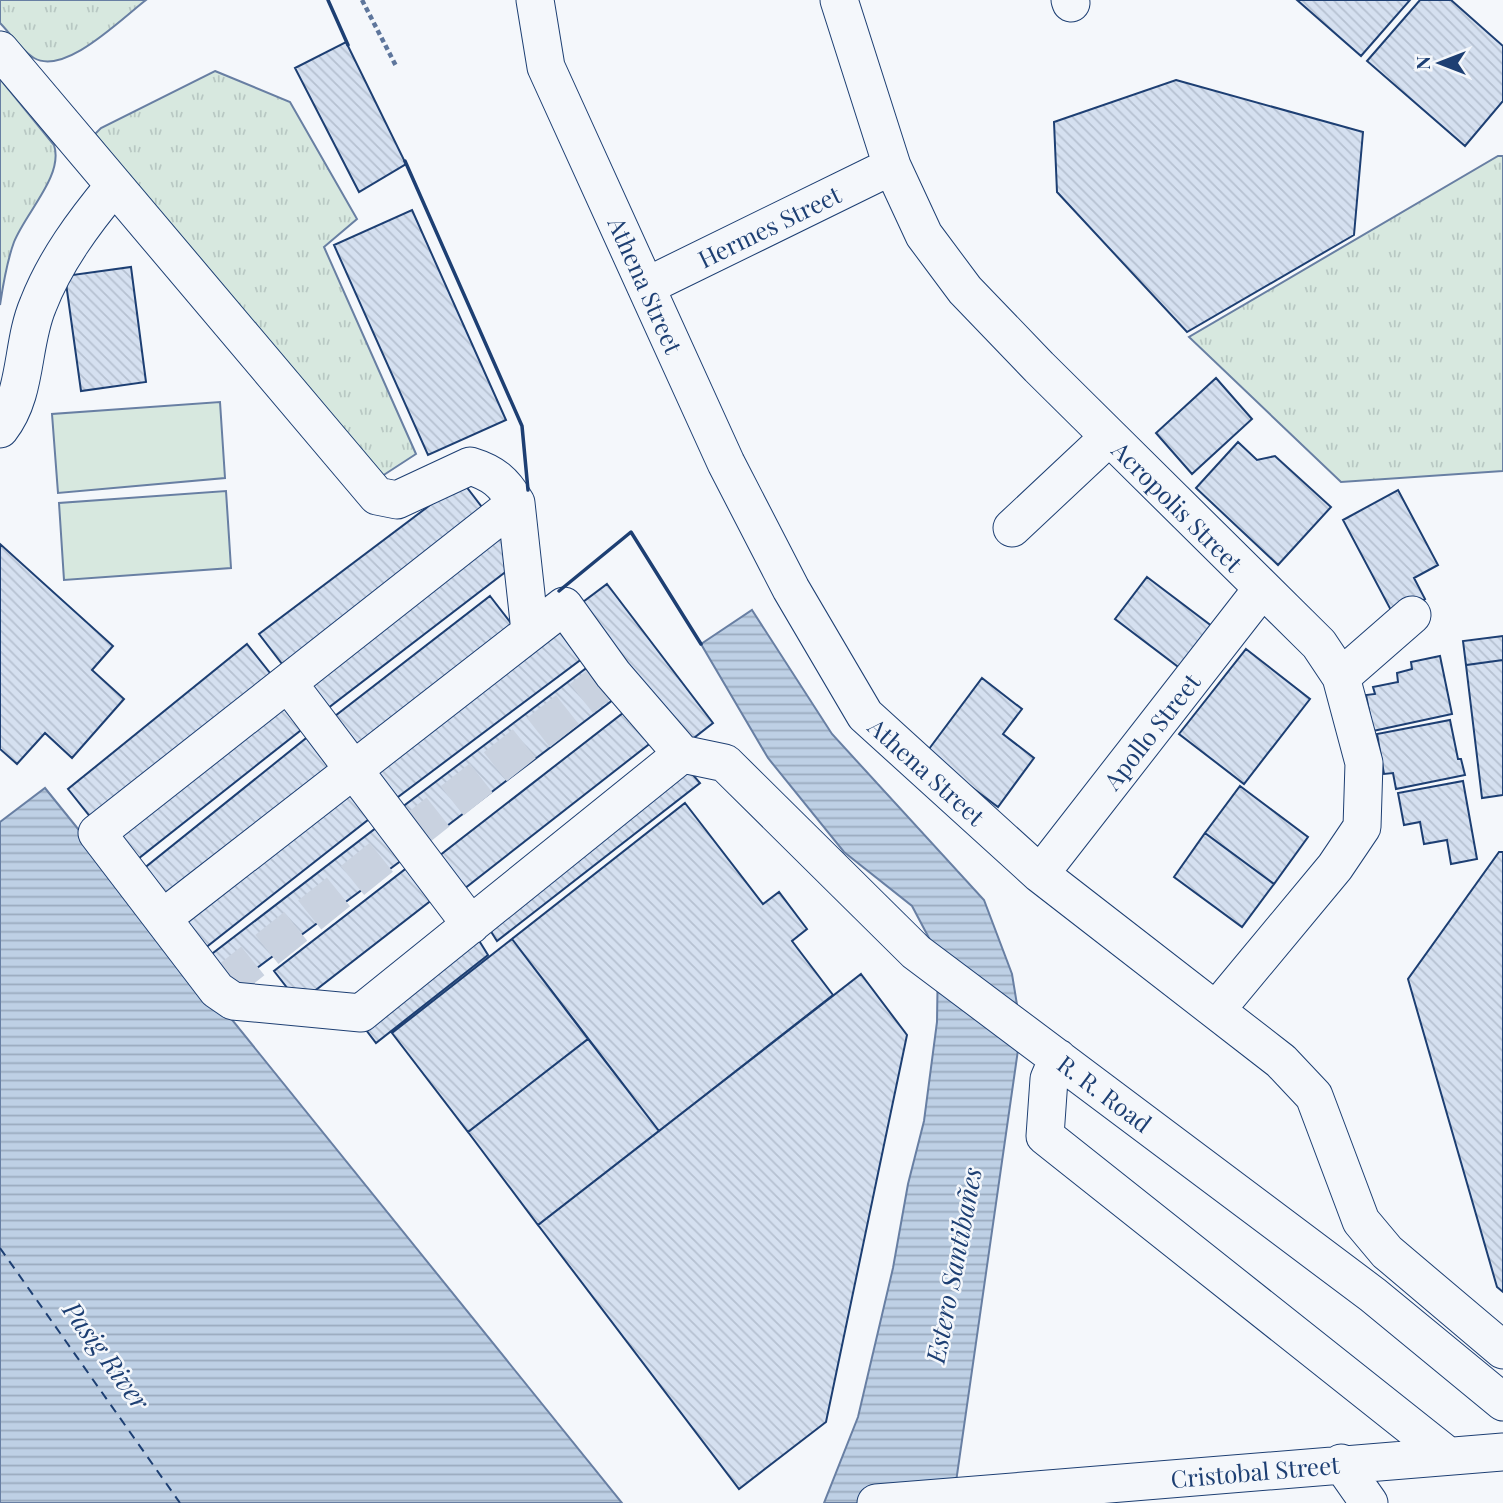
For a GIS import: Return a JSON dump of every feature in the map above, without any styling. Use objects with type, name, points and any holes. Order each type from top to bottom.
[{"type":"street","name":"Athena Street","points":[[535,0],[546,67],[726,463],[791,589],[865,715],[1040,874],[1281,1061],[1314,1096],[1362,1221],[1387,1252],[1503,1350]]},
{"type":"street","name":"Acropolis Street","points":[[839,0],[892,166],[924,235],[965,290],[1108,438],[1319,644],[1341,677],[1364,763],[1362,827],[1335,867],[1217,1009]]},
{"type":"street","points":[[0,50],[377,496],[397,500],[470,466],[491,472],[507,486],[516,503],[530,631]]},
{"type":"street","name":"Hermes Street","points":[[647,286],[892,166]]},
{"type":"street","points":[[0,429],[17,398],[37,307],[85,222],[114,186]]},
{"type":"street","points":[[1012,527],[1108,438]]},
{"type":"street","points":[[163,918],[564,606],[612,675],[682,754],[361,1013],[233,1001],[163,918],[97,834],[516,503]]},
{"type":"street","name":"Apollo Street","points":[[1040,874],[1262,589]]},
{"type":"street","points":[[1341,677],[1412,615]]},
{"type":"street","points":[[288,683],[471,925]]},
{"type":"street","name":"R. R. Road","points":[[682,754],[725,763],[916,952],[1373,1294],[1503,1402]]},
{"type":"street","points":[[1058,1058],[1049,1079],[1045,1136],[1448,1457]]},
{"type":"street","name":"Cristobal Street","points":[[876,1503],[1007,1492],[1222,1488],[1341,1463],[1503,1452]]},
{"type":"street","points":[[1341,1463],[1369,1503]]},
{"type":"path","points":[[362,0],[396,66]]},
{"type":"green space","points":[[0,0],[146,0],[76,53],[47,61],[30,55],[0,23]]},
{"type":"green space","points":[[215,71],[290,102],[357,219],[324,247],[416,454],[376,480],[95,134],[101,128]]},
{"type":"green space","points":[[0,79],[54,145],[56,157],[49,181],[14,242],[0,305]]},
{"type":"green space","points":[[1498,156],[1503,156],[1503,471],[1341,482],[1189,337]]},
{"type":"green space","points":[[220,402],[225,478],[58,493],[52,414]]},
{"type":"green space","points":[[226,491],[231,568],[64,580],[59,503]]},
{"type":"water","name":"Estero Santibañes","points":[[752,610],[832,734],[984,900],[1012,974],[1021,1029],[953,1503],[824,1503],[858,1417],[924,1121],[937,1022],[938,955],[912,906],[844,852],[768,758],[701,644]]},
{"type":"water","name":"Pasig River","points":[[45,788],[622,1503],[0,1503],[0,822]]},
{"type":"building","points":[[1297,0],[1410,0],[1361,56]]},
{"type":"building","points":[[1420,0],[1451,0],[1503,46],[1503,101],[1465,146],[1367,61]]},
{"type":"building","points":[[346,42],[406,164],[359,192],[295,68]]},
{"type":"building","points":[[1176,80],[1363,132],[1354,235],[1187,332],[1057,192],[1054,122]]},
{"type":"building","points":[[412,210],[506,420],[428,455],[334,245]]},
{"type":"building","points":[[131,267],[146,382],[81,391],[65,276]]},
{"type":"building","points":[[1216,378],[1252,419],[1192,474],[1156,433]]},
{"type":"building","points":[[1238,442],[1257,460],[1275,456],[1331,507],[1278,565],[1196,488]]},
{"type":"building","points":[[462,481],[488,515],[286,669],[259,634]]},
{"type":"building","points":[[1398,490],[1438,565],[1414,578],[1425,599],[1394,616],[1343,520]]},
{"type":"building","points":[[498,530],[521,560],[319,715],[297,685]]},
{"type":"building","points":[[0,544],[113,646],[92,670],[124,699],[72,758],[45,733],[17,764],[0,749]]},
{"type":"building","points":[[1147,577],[1213,627],[1181,669],[1115,619]]},
{"type":"building","points":[[607,584],[713,723],[681,748],[575,608]]},
{"type":"building","points":[[490,596],[517,631],[352,759],[326,723]]},
{"type":"building","points":[[565,618],[591,652],[386,806],[361,771]]},
{"type":"building","points":[[1503,636],[1503,660],[1466,665],[1463,641]]},
{"type":"building","points":[[247,644],[274,678],[96,824],[68,789]]},
{"type":"building","points":[[1246,649],[1310,699],[1244,784],[1179,734]]},
{"type":"building","points":[[1440,656],[1452,714],[1373,731],[1366,695],[1375,694],[1373,687],[1398,682],[1397,673],[1412,669],[1411,662]]},
{"type":"building","points":[[597,660],[622,693],[418,848],[393,814]]},
{"type":"building","points":[[1503,660],[1503,795],[1482,798],[1466,665]]},
{"type":"building","points":[[982,678],[1022,709],[1003,734],[1034,758],[998,807],[926,753]]},
{"type":"building","points":[[286,693],[310,723],[129,866],[106,837]]},
{"type":"building","points":[[632,706],[657,738],[455,896],[430,863]]},
{"type":"building","points":[[1450,720],[1458,759],[1461,759],[1465,775],[1396,789],[1393,773],[1384,774],[1377,734]]},
{"type":"building","points":[[315,731],[343,766],[160,913],[132,878]]},
{"type":"building","points":[[682,762],[700,783],[497,941],[483,919]]},
{"type":"building","points":[[352,778],[378,812],[195,956],[168,923]]},
{"type":"building","points":[[1463,781],[1477,859],[1451,864],[1447,840],[1424,844],[1420,822],[1404,825],[1398,793]]},
{"type":"building","points":[[1240,786],[1308,837],[1274,884],[1205,833]]},
{"type":"building","points":[[685,803],[763,904],[779,892],[807,929],[792,941],[833,995],[659,1131],[512,939]]},
{"type":"building","points":[[389,818],[414,851],[229,989],[204,960]]},
{"type":"building","points":[[1205,833],[1274,884],[1242,927],[1174,877]]},
{"type":"building","points":[[1499,852],[1503,852],[1503,1292],[1497,1287],[1408,979]]},
{"type":"building","points":[[417,860],[442,892],[299,1003],[274,971]]},
{"type":"building","points":[[473,931],[488,955],[376,1043],[357,1018]]},
{"type":"building","points":[[512,939],[588,1039],[468,1132],[392,1033]]},
{"type":"building","points":[[861,974],[907,1035],[826,1422],[739,1489],[538,1225]]},
{"type":"building","points":[[588,1039],[659,1131],[538,1225],[468,1132]]},
{"type":"ferry route","points":[[0,1248],[180,1503]]},
{"type":"tunnel","points":[[409,835],[610,676]]},
{"type":"tunnel","points":[[224,984],[404,839]]},
{"type":"wall","points":[[328,0],[348,45]]},
{"type":"wall","points":[[405,161],[522,426],[528,490]]},
{"type":"wall","points":[[559,591],[631,532],[701,644]]}]
